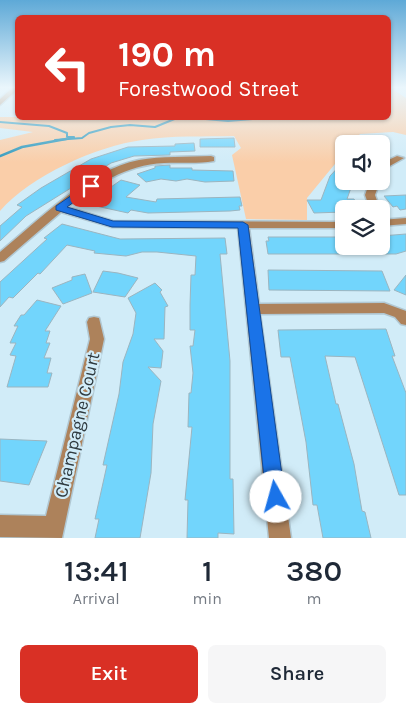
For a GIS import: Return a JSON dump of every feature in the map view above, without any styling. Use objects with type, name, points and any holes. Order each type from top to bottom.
[{"type":"street","points":[[390,163],[400,158]]},
{"type":"street","points":[[0,258],[60,208],[107,176],[130,166],[211,159]]},
{"type":"street","points":[[60,208],[112,224],[335,225]]},
{"type":"street","points":[[390,221],[406,221]]},
{"type":"street","points":[[243,225],[280,538]]},
{"type":"street","points":[[253,309],[384,308],[400,313],[406,320]]},
{"type":"street","name":"Champagne Court","points":[[52,533],[97,339],[94,322]]},
{"type":"street","points":[[0,526],[52,533]]},
{"type":"shaded area","points":[[391,112],[406,112],[406,135],[393,132],[335,135],[335,164],[307,198],[307,220],[246,219],[232,155],[241,148],[234,136],[153,138],[124,143],[105,149],[85,156],[46,175],[13,198],[0,211],[0,140],[33,132],[0,128],[0,117],[15,117],[15,120],[391,120]]},
{"type":"building","points":[[234,138],[235,147],[200,147],[200,139]]},
{"type":"building","points":[[194,143],[195,151],[170,152],[170,155],[134,156],[111,163],[26,216],[0,241],[0,226],[22,207],[17,205],[41,188],[91,159],[128,147],[175,146],[175,144]]},
{"type":"building","points":[[170,165],[170,168],[233,171],[234,181],[205,182],[187,179],[176,181],[161,179],[146,182],[137,174],[155,168],[155,166]]},
{"type":"building","points":[[335,171],[335,190],[350,190],[347,199],[355,200],[335,200],[335,212],[314,213],[307,200],[321,200],[330,176]]},
{"type":"building","points":[[121,180],[140,185],[126,197],[156,202],[157,199],[240,197],[242,206],[239,206],[240,210],[230,211],[148,213],[131,210],[128,213],[87,204]]},
{"type":"building","points":[[406,195],[406,209],[400,210],[397,206],[393,207],[390,200],[387,200],[384,196]]},
{"type":"building","points":[[62,224],[120,239],[225,238],[227,254],[220,254],[230,361],[230,479],[233,479],[234,534],[218,533],[218,538],[187,538],[188,500],[185,500],[192,427],[188,427],[189,393],[191,393],[193,373],[190,346],[193,346],[195,330],[190,330],[190,305],[191,275],[195,275],[196,256],[142,252],[126,256],[94,253],[95,251],[67,245],[40,274],[38,273],[13,298],[9,297],[0,307],[0,282],[47,239],[44,238]]},
{"type":"building","points":[[406,234],[406,251],[390,254],[390,235]]},
{"type":"building","points":[[268,237],[335,237],[335,254],[268,254],[266,241],[269,241]]},
{"type":"building","points":[[268,270],[382,271],[390,291],[269,290]]},
{"type":"building","points":[[103,271],[138,278],[125,297],[93,292]]},
{"type":"building","points":[[85,274],[92,293],[63,304],[52,288],[72,280],[72,277]]},
{"type":"building","points":[[406,275],[406,295],[394,290]]},
{"type":"building","points":[[155,283],[162,290],[160,292],[168,306],[165,307],[164,339],[154,339],[163,351],[161,368],[148,367],[161,381],[153,424],[151,473],[140,538],[95,538],[99,519],[95,519],[107,465],[103,465],[119,394],[123,362],[133,334],[136,313],[128,298]]},
{"type":"building","points":[[37,300],[61,306],[45,331],[50,331],[46,343],[50,343],[44,358],[51,358],[47,373],[52,373],[48,387],[7,387],[16,356],[10,355],[16,343],[10,343],[18,326],[14,326],[21,315],[24,315]]},
{"type":"building","points":[[386,329],[395,356],[392,356],[406,393],[406,495],[399,495],[355,357],[325,356],[336,404],[338,404],[354,464],[362,511],[365,512],[371,538],[323,538],[317,505],[313,505],[306,442],[290,357],[281,357],[278,330]]},
{"type":"building","points":[[0,439],[47,441],[29,485],[0,481]]},
{"type":"waterway","points":[[64,139],[82,138],[89,133],[111,127],[130,125],[155,127],[172,120]]},
{"type":"waterway","points":[[217,120],[240,120]]},
{"type":"waterway","points":[[0,122],[49,126],[67,133],[67,137],[74,137]]},
{"type":"waterway","points":[[0,156],[22,147],[64,139]]},
{"type":"waterway","points":[[55,140],[64,139]]},
{"type":"route","points":[[91,186],[60,208],[112,224],[151,226],[243,225],[276,497]]}]
